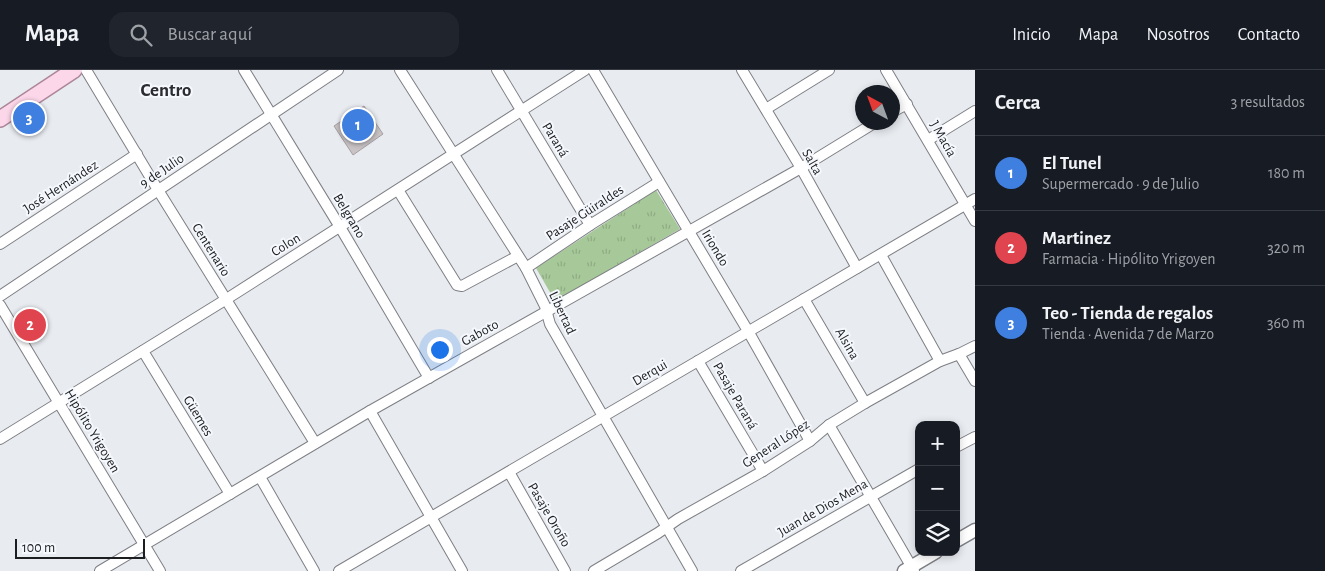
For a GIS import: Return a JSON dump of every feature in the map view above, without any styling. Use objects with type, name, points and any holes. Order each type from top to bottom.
[{"type":"main road","points":[[1,117],[74,70]]},
{"type":"street","name":"Centenario","points":[[86,70],[225,300],[315,443]]},
{"type":"street","name":"Belgrano","points":[[244,70],[429,378]]},
{"type":"street","name":"9 de Julio","points":[[0,296],[338,70]]},
{"type":"street","name":"Libertad","points":[[400,70],[526,268],[550,324],[692,571]]},
{"type":"street","name":"Paraná","points":[[497,70],[590,225]]},
{"type":"street","name":"Colon","points":[[0,439],[225,300],[585,70]]},
{"type":"street","name":"Iriondo","points":[[593,70],[748,331],[810,440]]},
{"type":"street","name":"Salta","points":[[742,70],[801,168],[857,268]]},
{"type":"street","points":[[766,109],[829,70]]},
{"type":"street","name":"J Macía","points":[[886,70],[975,221]]},
{"type":"street","points":[[900,108],[907,104]]},
{"type":"street","points":[[928,140],[975,111]]},
{"type":"street","name":"Gaboto","points":[[100,571],[370,411],[801,168],[863,130]]},
{"type":"street","name":"José Hernández","points":[[0,244],[137,154]]},
{"type":"street","name":"Pasaje Güiraldes","points":[[526,268],[590,225],[660,182]]},
{"type":"street","points":[[398,190],[457,285],[462,286],[518,256]]},
{"type":"street","name":"Derqui","points":[[338,571],[975,199]]},
{"type":"street","points":[[881,255],[940,361]]},
{"type":"street","name":"Alsina","points":[[804,298],[865,403]]},
{"type":"street","name":"Hipólito Yrigoyen","points":[[0,305],[160,571]]},
{"type":"street","name":"General López","points":[[594,571],[763,470],[810,440],[830,424],[865,403],[940,361],[975,346]]},
{"type":"street","name":"Güemes","points":[[143,351],[230,494]]},
{"type":"street","points":[[959,354],[975,381]]},
{"type":"street","name":"Pasaje Paraná","points":[[698,361],[763,470]]},
{"type":"street","points":[[370,411],[462,571]]},
{"type":"street","points":[[830,424],[910,569],[930,556]]},
{"type":"street","points":[[960,445],[975,437]]},
{"type":"street","name":"Juan de Dios Mena","points":[[741,571],[915,471]]},
{"type":"street","name":"Pasaje Oroño","points":[[509,472],[566,571]]},
{"type":"street","points":[[260,477],[314,571]]},
{"type":"street","points":[[960,539],[975,530]]},
{"type":"green space","points":[[656,190],[680,229],[555,301],[536,268]]},
{"type":"building","points":[[364,106],[383,134],[353,155],[334,126]]},
{"type":"place","name":"Teo - Tienda de regalos","points":[[29,118]]},
{"type":"place","name":"El Tunel","points":[[358,125]]},
{"type":"place","name":"Martinez","points":[[30,325]]},
{"type":"district","name":"Centro","points":[[166,90]]}]
